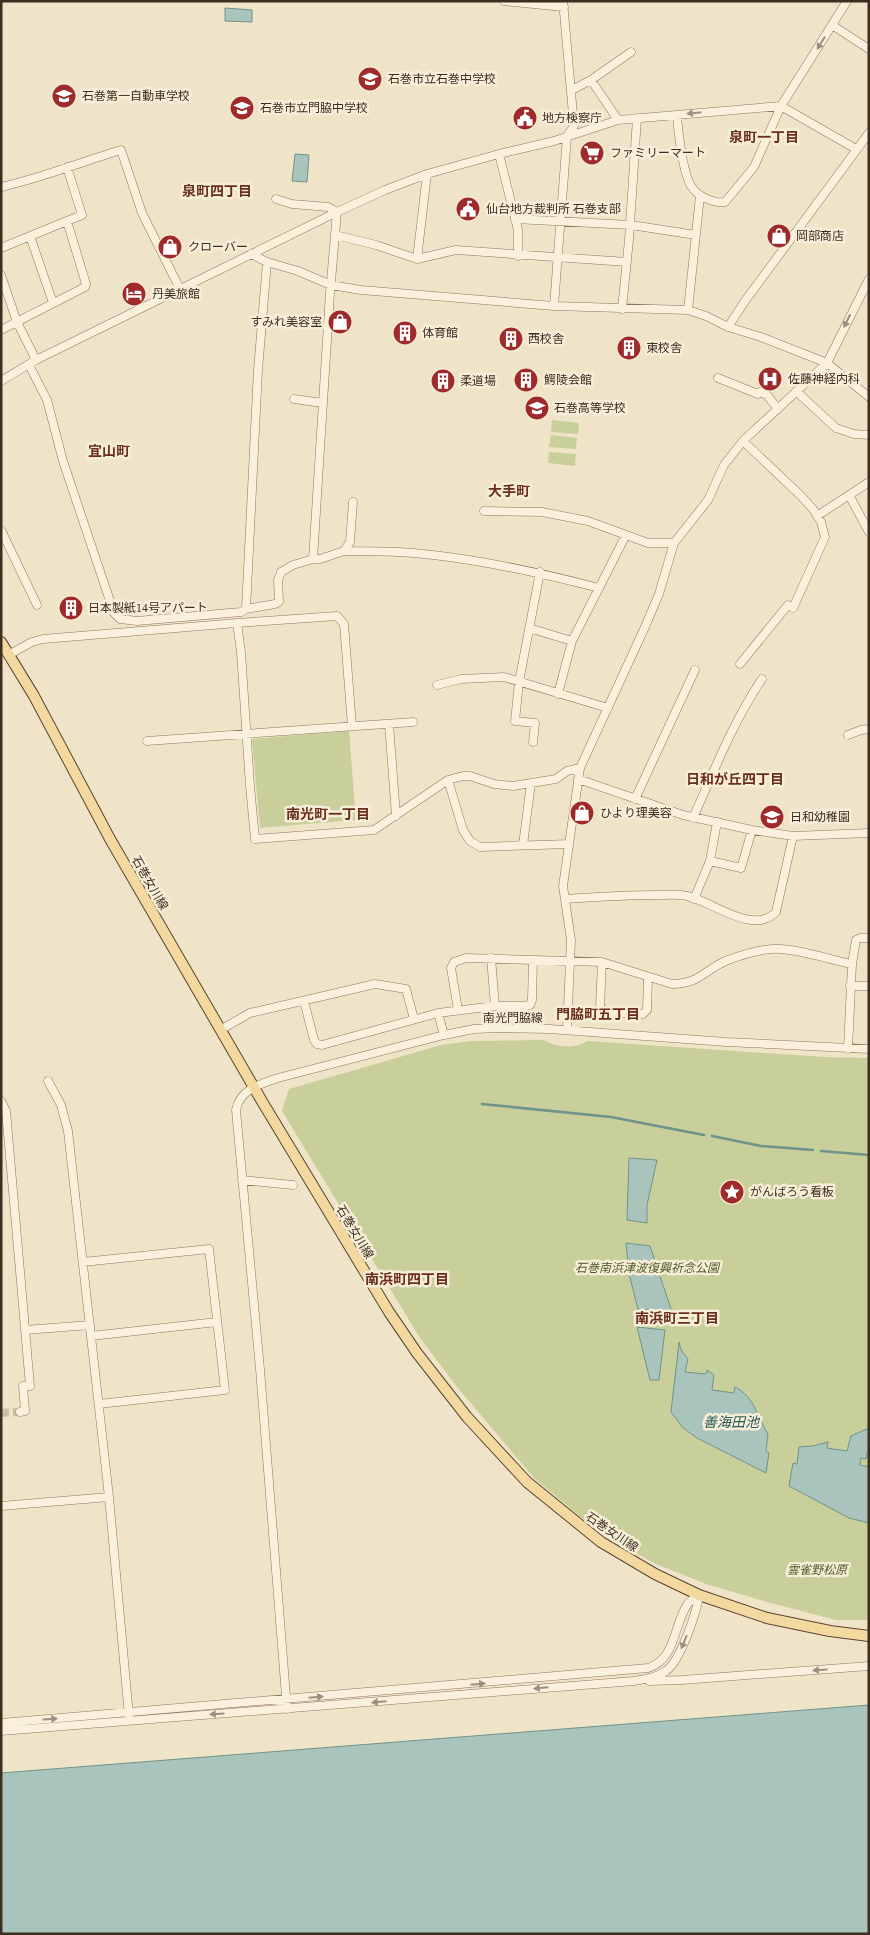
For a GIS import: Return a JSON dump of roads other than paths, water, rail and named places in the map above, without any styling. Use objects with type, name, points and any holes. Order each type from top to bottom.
[{"type":"main road","name":"石巻女川線","points":[[1,642],[34,696],[110,839],[220,1030],[389,1312],[417,1353],[467,1417],[527,1482],[574,1522],[602,1542],[655,1574],[699,1596],[767,1618],[830,1632],[869,1636]]},
{"type":"street","points":[[504,1],[564,4],[574,126],[567,136],[554,306]]},
{"type":"street","points":[[677,115],[689,182],[692,188],[700,196],[719,203],[725,202],[754,167],[781,106],[847,1]]},
{"type":"street","points":[[832,25],[869,49]]},
{"type":"street","points":[[572,90],[591,80],[631,52]]},
{"type":"street","points":[[591,80],[618,120]]},
{"type":"street","points":[[1,381],[32,363],[180,289],[385,190],[427,174],[554,141],[618,120],[781,106],[856,149]]},
{"type":"street","points":[[622,309],[631,225],[637,118]]},
{"type":"street","points":[[728,327],[745,300],[869,133]]},
{"type":"street","points":[[1,188],[33,180],[121,150],[142,213],[180,289]]},
{"type":"street","points":[[499,154],[518,230],[518,256]]},
{"type":"street","points":[[1,248],[82,215],[67,167]]},
{"type":"street","points":[[417,260],[427,174]]},
{"type":"street","points":[[688,310],[700,196]]},
{"type":"street","points":[[276,199],[292,204],[328,207],[337,212]]},
{"type":"street","points":[[314,559],[337,212]]},
{"type":"street","points":[[515,219],[631,225],[696,235]]},
{"type":"street","points":[[1,330],[86,287],[67,221]]},
{"type":"street","points":[[335,235],[376,245],[417,260],[456,250],[558,259],[627,262]]},
{"type":"street","points":[[30,236],[53,303]]},
{"type":"street","points":[[251,254],[267,262],[298,270],[331,285],[362,290],[554,306],[688,310],[706,316],[728,327],[761,337],[827,363],[869,397]]},
{"type":"street","points":[[246,609],[258,370],[267,262]]},
{"type":"street","points":[[1,275],[47,400],[63,461],[114,613],[120,619],[137,621],[241,612],[246,609],[275,604],[279,602],[278,580],[281,572],[293,565],[344,551],[399,552],[485,562],[540,572],[599,588]]},
{"type":"street","points":[[567,1030],[571,940],[563,878],[580,768],[659,594],[674,543],[708,500],[724,465],[743,442],[827,363],[869,280]]},
{"type":"street","points":[[718,378],[758,394],[760,392],[767,395],[778,409]]},
{"type":"street","points":[[796,391],[836,428],[854,434],[869,435]]},
{"type":"street","points":[[294,398],[323,403]]},
{"type":"street","points":[[740,664],[791,606],[825,537],[821,522],[799,494],[743,442]]},
{"type":"street","points":[[817,516],[869,482]]},
{"type":"street","points":[[849,495],[869,532]]},
{"type":"street","points":[[344,551],[350,542],[353,502]]},
{"type":"street","points":[[484,511],[542,512],[588,521],[648,543],[674,543]]},
{"type":"street","points":[[1,530],[37,605]]},
{"type":"street","points":[[558,694],[572,641],[626,535]]},
{"type":"street","points":[[534,742],[535,723],[515,721],[519,682],[540,572]]},
{"type":"street","points":[[10,654],[32,642],[43,639],[138,630],[336,616],[344,624],[352,726]]},
{"type":"street","points":[[137,621],[138,630]]},
{"type":"street","points":[[237,623],[256,839],[374,830],[448,780],[470,776],[494,784],[513,786],[556,780],[568,771],[580,768]]},
{"type":"street","points":[[529,628],[572,641]]},
{"type":"street","points":[[636,799],[695,670]]},
{"type":"street","points":[[437,685],[461,679],[504,677],[608,708]]},
{"type":"street","points":[[693,818],[733,729],[748,700],[762,679]]},
{"type":"street","points":[[147,741],[414,722]]},
{"type":"street","points":[[389,724],[396,816]]},
{"type":"street","points":[[848,735],[861,730],[869,730]]},
{"type":"street","points":[[578,779],[693,818],[752,830],[793,836],[844,836],[869,833]]},
{"type":"street","points":[[448,780],[463,830],[472,844],[480,846],[569,844]]},
{"type":"street","points":[[523,845],[531,783]]},
{"type":"street","points":[[694,899],[710,861],[717,822]]},
{"type":"street","points":[[710,861],[741,868],[752,830]]},
{"type":"street","points":[[565,899],[644,895],[688,896],[757,921],[772,916],[776,912],[793,836]]},
{"type":"street","points":[[848,1049],[850,986],[856,940],[869,938]]},
{"type":"street","points":[[458,1010],[451,968],[454,962],[466,958],[602,962],[672,984],[683,984],[695,980],[728,960],[772,949],[785,949],[852,964]]},
{"type":"street","points":[[491,958],[495,1006]]},
{"type":"street","points":[[304,1000],[314,1040],[317,1044],[322,1045],[438,1013],[495,1006],[526,1006],[532,1000],[533,960]]},
{"type":"street","points":[[602,962],[600,1007],[606,1012],[643,1014],[647,1010],[648,977]]},
{"type":"street","points":[[220,1030],[250,1013],[376,984],[406,989],[414,1019]]},
{"type":"street","points":[[850,986],[869,986]]},
{"type":"street","points":[[438,1013],[444,1035]]},
{"type":"street","name":"南光門脇線","points":[[254,1087],[278,1078],[474,1029],[567,1030],[726,1042],[869,1049]]},
{"type":"street","points":[[48,1081],[61,1104],[68,1131],[109,1497],[129,1717]]},
{"type":"street","points":[[254,1087],[240,1097],[236,1110],[287,1710]]},
{"type":"street","points":[[1,1101],[6,1111],[30,1386],[23,1386],[25,1411],[20,1412]]},
{"type":"street","points":[[242,1180],[293,1186]]},
{"type":"street","points":[[83,1262],[209,1249],[225,1390],[99,1404]]},
{"type":"street","points":[[91,1336],[217,1322]]},
{"type":"street","points":[[25,1330],[90,1325]]},
{"type":"street","points":[[1,1506],[109,1497]]},
{"type":"street","points":[[634,1681],[654,1677],[671,1667],[696,1612],[699,1596]]},
{"type":"street","points":[[1,1731],[287,1699],[648,1668],[655,1666],[669,1652],[687,1604],[699,1596]]},
{"type":"street","points":[[1,1723],[287,1710],[634,1681],[682,1680],[869,1666]]},
{"type":"water","points":[[225,8],[252,10],[252,22],[225,21]]},
{"type":"water","points":[[295,154],[309,155],[307,182],[292,181]]},
{"type":"water","points":[[629,1158],[657,1160],[647,1205],[647,1223],[627,1220]]},
{"type":"water","points":[[626,1243],[650,1246],[672,1312],[638,1309],[629,1274]]},
{"type":"water","points":[[637,1327],[665,1330],[659,1380],[650,1380]]},
{"type":"water","name":"善海田池","points":[[679,1342],[681,1350],[688,1359],[685,1372],[706,1374],[707,1370],[714,1375],[712,1390],[734,1393],[735,1387],[742,1391],[751,1402],[768,1434],[766,1451],[769,1453],[766,1473],[697,1438],[683,1428],[671,1412]]},
{"type":"water","points":[[869,1428],[869,1453],[867,1453],[866,1459],[861,1458],[860,1465],[869,1467],[869,1523],[849,1518],[789,1486],[793,1463],[797,1464],[799,1447],[828,1442],[827,1448],[847,1451],[851,1436]]},
{"type":"water","points":[[869,1705],[869,1934],[1,1934],[1,1773]]},
{"type":"waterway","points":[[482,1104],[611,1117],[704,1135]]},
{"type":"waterway","points":[[712,1136],[761,1146],[813,1150]]},
{"type":"waterway","points":[[821,1151],[869,1155]]},
{"type":"tunnel","points":[[1,1413],[20,1412]]},
{"type":"place","name":"石巻市立石巻中学校","points":[[370,79]]},
{"type":"place","name":"石巻第一自動車学校","points":[[64,96]]},
{"type":"place","name":"石巻市立門脇中学校","points":[[242,108]]},
{"type":"place","name":"地方検察庁","points":[[525,118]]},
{"type":"place","name":"ファミリーマート","points":[[592,153]]},
{"type":"place","name":"仙台地方裁判所 石巻支部","points":[[468,209]]},
{"type":"place","name":"岡部商店","points":[[779,236]]},
{"type":"place","name":"クローバー","points":[[170,247]]},
{"type":"place","name":"丹美旅館","points":[[134,294]]},
{"type":"place","name":"すみれ美容室","points":[[340,322]]},
{"type":"place","name":"体育館","points":[[405,333]]},
{"type":"place","name":"西校舎","points":[[511,339]]},
{"type":"place","name":"東校舎","points":[[629,348]]},
{"type":"place","name":"佐藤神経内科","points":[[770,379]]},
{"type":"place","name":"鰐陵会館","points":[[526,380]]},
{"type":"place","name":"柔道場","points":[[443,381]]},
{"type":"place","name":"石巻高等学校","points":[[537,408]]},
{"type":"place","name":"日本製紙14号アパート","points":[[71,608]]},
{"type":"place","name":"ひより理美容","points":[[582,813]]},
{"type":"place","name":"日和幼稚園","points":[[772,817]]},
{"type":"place","name":"がんばろう看板","points":[[732,1192]]},
{"type":"district","name":"泉町一丁目","points":[[764,137]]},
{"type":"district","name":"泉町四丁目","points":[[217,191]]},
{"type":"district","name":"宜山町","points":[[109,451]]},
{"type":"district","name":"大手町","points":[[509,491]]},
{"type":"district","name":"日和が丘四丁目","points":[[735,779]]},
{"type":"district","name":"南光町一丁目","points":[[328,814]]},
{"type":"district","name":"門脇町五丁目","points":[[598,1014]]},
{"type":"district","name":"南浜町四丁目","points":[[407,1279]]},
{"type":"district","name":"南浜町三丁目","points":[[677,1318]]},
{"type":"park label","name":"石巻南浜津波復興祈念公園","points":[[647,1268]]},
{"type":"park label","name":"雲雀野松原","points":[[817,1570]]}]
